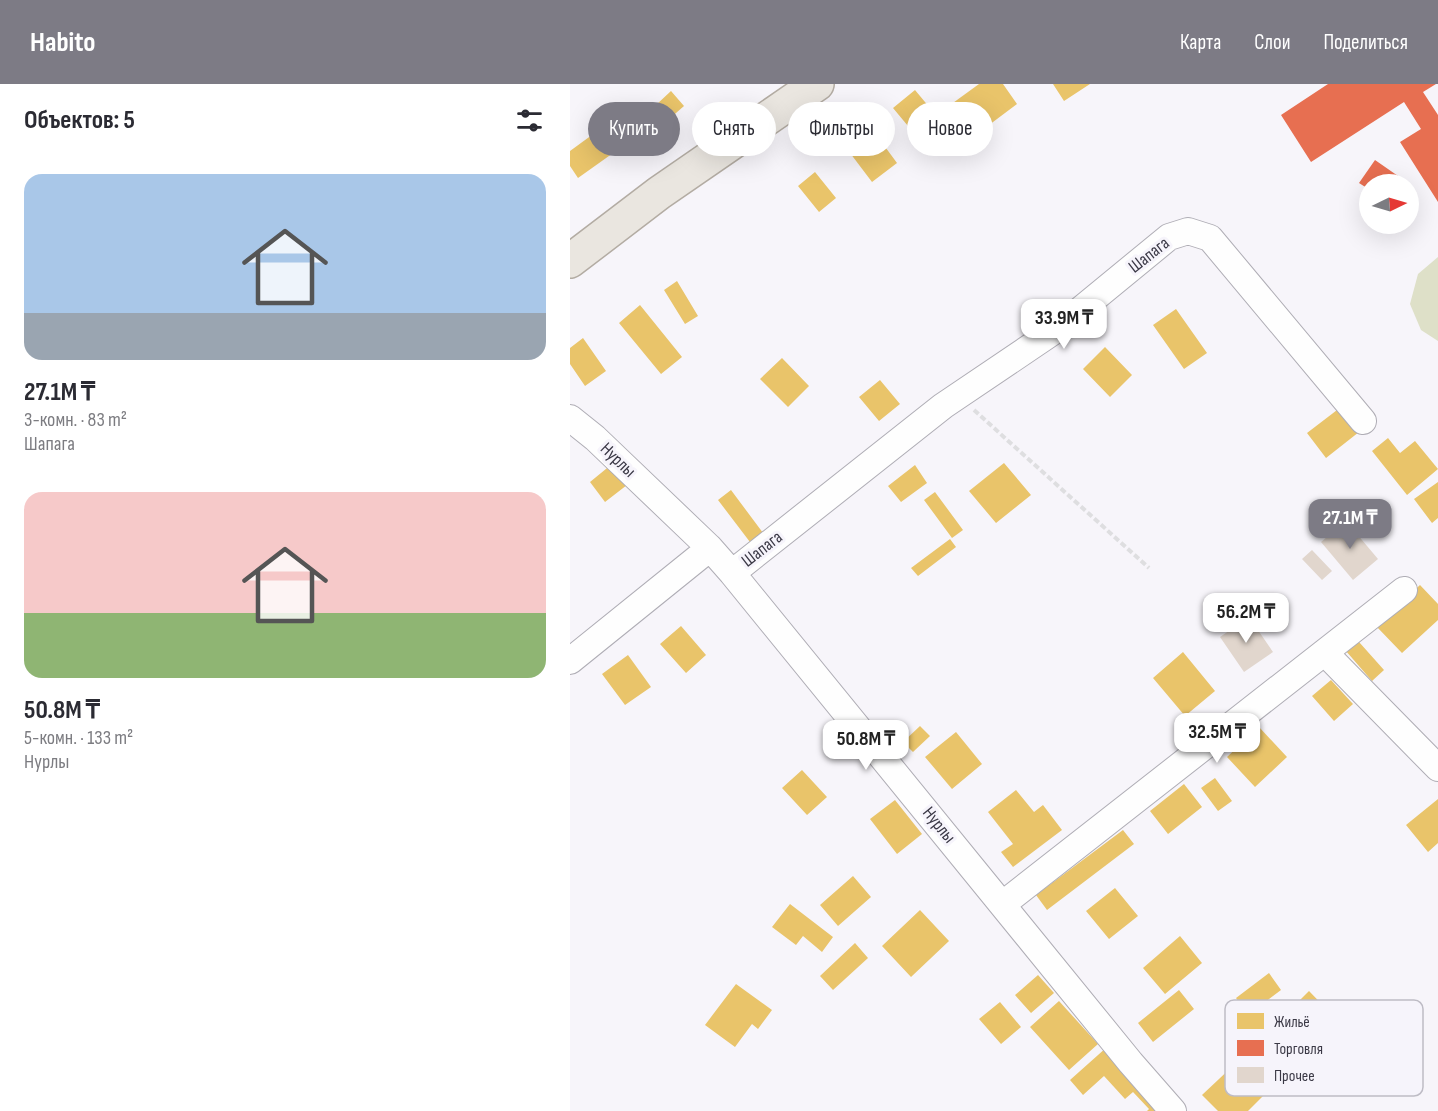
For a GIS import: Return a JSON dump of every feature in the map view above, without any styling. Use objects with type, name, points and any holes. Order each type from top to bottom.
[{"type":"main road","points":[[659,193],[741,123],[795,84]]},
{"type":"main road","points":[[570,261],[659,193],[817,84]]},
{"type":"street","name":"Шапага","points":[[732,573],[958,396],[1057,329],[1169,237],[1188,231],[1209,238],[1363,421]]},
{"type":"street","name":"Нурлы","points":[[570,418],[596,438],[710,548],[732,573],[1131,1063],[1173,1111]]},
{"type":"street","points":[[570,661],[710,548]]},
{"type":"street","points":[[1003,904],[1404,590]]},
{"type":"street","points":[[1325,653],[1438,768]]},
{"type":"path","points":[[958,396],[1149,568]]},
{"type":"green space","points":[[1438,257],[1438,341],[1421,330],[1410,304],[1418,274]]},
{"type":"building: Жильё","points":[[979,84],[1003,84],[1017,104],[993,122],[993,102],[954,102]]},
{"type":"building: Жильё","points":[[1053,84],[1090,84],[1064,101]]},
{"type":"building: Жильё","points":[[915,90],[925,102],[907,102],[907,125],[895,110],[895,106]]},
{"type":"building: Жильё","points":[[671,91],[684,106],[680,110],[680,102],[659,102]]},
{"type":"building: Жильё","points":[[588,138],[588,156],[609,156],[578,178],[570,166],[570,151]]},
{"type":"building: Жильё","points":[[852,156],[892,156],[897,163],[872,182]]},
{"type":"building: Жильё","points":[[815,172],[836,198],[819,212],[798,186]]},
{"type":"building: Жильё","points":[[677,281],[698,316],[685,324],[664,290]]},
{"type":"building: Жильё","points":[[640,305],[682,357],[661,374],[619,323]]},
{"type":"building: Жильё","points":[[1176,309],[1207,353],[1184,369],[1153,325]]},
{"type":"building: Жильё","points":[[583,338],[606,371],[585,386],[570,364],[570,348]]},
{"type":"building: Жильё","points":[[1105,347],[1132,375],[1110,397],[1083,369]]},
{"type":"building: Жильё","points":[[782,358],[809,386],[788,407],[760,379]]},
{"type":"building: Жильё","points":[[880,380],[900,404],[879,421],[859,397]]},
{"type":"building: Жильё","points":[[1341,407],[1359,432],[1326,458],[1307,433]]},
{"type":"building: Жильё","points":[[1388,438],[1400,453],[1415,441],[1438,469],[1407,495],[1372,451]]},
{"type":"building: Жильё","points":[[1004,463],[1031,495],[996,523],[969,491]]},
{"type":"building: Жильё","points":[[612,464],[627,485],[605,502],[590,482]]},
{"type":"building: Жильё","points":[[915,465],[927,483],[901,502],[888,486]]},
{"type":"building: Жильё","points":[[1438,482],[1438,518],[1432,523],[1414,499]]},
{"type":"building: Жильё","points":[[731,490],[766,537],[753,546],[718,500]]},
{"type":"building: Жильё","points":[[935,492],[963,530],[952,538],[924,500]]},
{"type":"building: Жильё","points":[[950,539],[956,547],[918,576],[911,568]]},
{"type":"building: Жильё","points":[[1420,585],[1438,604],[1438,620],[1402,653],[1376,626]]},
{"type":"building: Жильё","points":[[681,626],[706,655],[686,673],[660,644]]},
{"type":"building: Жильё","points":[[1351,633],[1384,670],[1372,681],[1339,643]]},
{"type":"building: Жильё","points":[[1183,652],[1215,691],[1185,716],[1153,678]]},
{"type":"building: Жильё","points":[[628,655],[651,687],[625,705],[602,674]]},
{"type":"building: Жильё","points":[[1331,680],[1353,704],[1334,721],[1312,696]]},
{"type":"building: Жильё","points":[[920,726],[930,736],[913,752],[903,742]]},
{"type":"building: Жильё","points":[[1259,727],[1287,757],[1255,787],[1227,757]]},
{"type":"building: Жильё","points":[[956,732],[982,764],[952,789],[925,757]]},
{"type":"building: Жильё","points":[[802,770],[827,797],[807,815],[782,788]]},
{"type":"building: Жильё","points":[[1215,778],[1232,801],[1218,811],[1201,788]]},
{"type":"building: Жильё","points":[[1184,784],[1202,807],[1168,834],[1150,811]]},
{"type":"building: Жильё","points":[[1016,790],[1034,812],[1043,805],[1062,830],[1013,867],[1001,852],[1013,844],[988,812]]},
{"type":"building: Жильё","points":[[1438,799],[1438,843],[1428,852],[1406,825]]},
{"type":"building: Жильё","points":[[895,800],[922,834],[897,854],[870,819]]},
{"type":"building: Жильё","points":[[1123,830],[1134,844],[1047,910],[1036,895]]},
{"type":"building: Жильё","points":[[853,876],[871,897],[838,926],[820,905]]},
{"type":"building: Жильё","points":[[1115,888],[1138,916],[1109,939],[1086,911]]},
{"type":"building: Жильё","points":[[790,904],[833,937],[822,952],[803,936],[796,945],[772,927]]},
{"type":"building: Жильё","points":[[920,910],[949,941],[911,977],[882,946]]},
{"type":"building: Жильё","points":[[1180,936],[1202,963],[1165,994],[1143,968]]},
{"type":"building: Жильё","points":[[855,943],[868,958],[833,990],[820,976]]},
{"type":"building: Жильё","points":[[1269,973],[1281,990],[1268,1000],[1237,1000],[1236,998]]},
{"type":"building: Жильё","points":[[1038,975],[1054,993],[1031,1013],[1015,995]]},
{"type":"building: Жильё","points":[[736,984],[772,1010],[758,1029],[752,1024],[735,1047],[705,1025]]},
{"type":"building: Жильё","points":[[1179,990],[1194,1009],[1153,1042],[1138,1023]]},
{"type":"building: Жильё","points":[[1309,991],[1318,1000],[1300,1000]]},
{"type":"building: Жильё","points":[[1059,1001],[1098,1044],[1069,1070],[1030,1027]]},
{"type":"building: Жильё","points":[[1000,1002],[1021,1027],[1001,1044],[979,1019]]},
{"type":"building: Жильё","points":[[1107,1047],[1164,1111],[1147,1111],[1149,1109],[1133,1092],[1125,1099],[1104,1076],[1083,1095],[1070,1080]]},
{"type":"building: Жильё","points":[[1225,1073],[1225,1096],[1263,1096],[1248,1111],[1218,1111],[1202,1095]]},
{"type":"building: Торговля","points":[[1328,84],[1436,84],[1423,92],[1438,115],[1438,202],[1400,142],[1421,129],[1404,102],[1311,162],[1281,115]]},
{"type":"building: Торговля","points":[[1375,160],[1395,174],[1365,174]]},
{"type":"building: Прочее","points":[[1346,521],[1378,559],[1353,580],[1321,542]]},
{"type":"building: Прочее","points":[[1312,550],[1332,571],[1322,580],[1302,559]]},
{"type":"building: Прочее","points":[[1249,617],[1273,652],[1244,672],[1220,637]]}]
